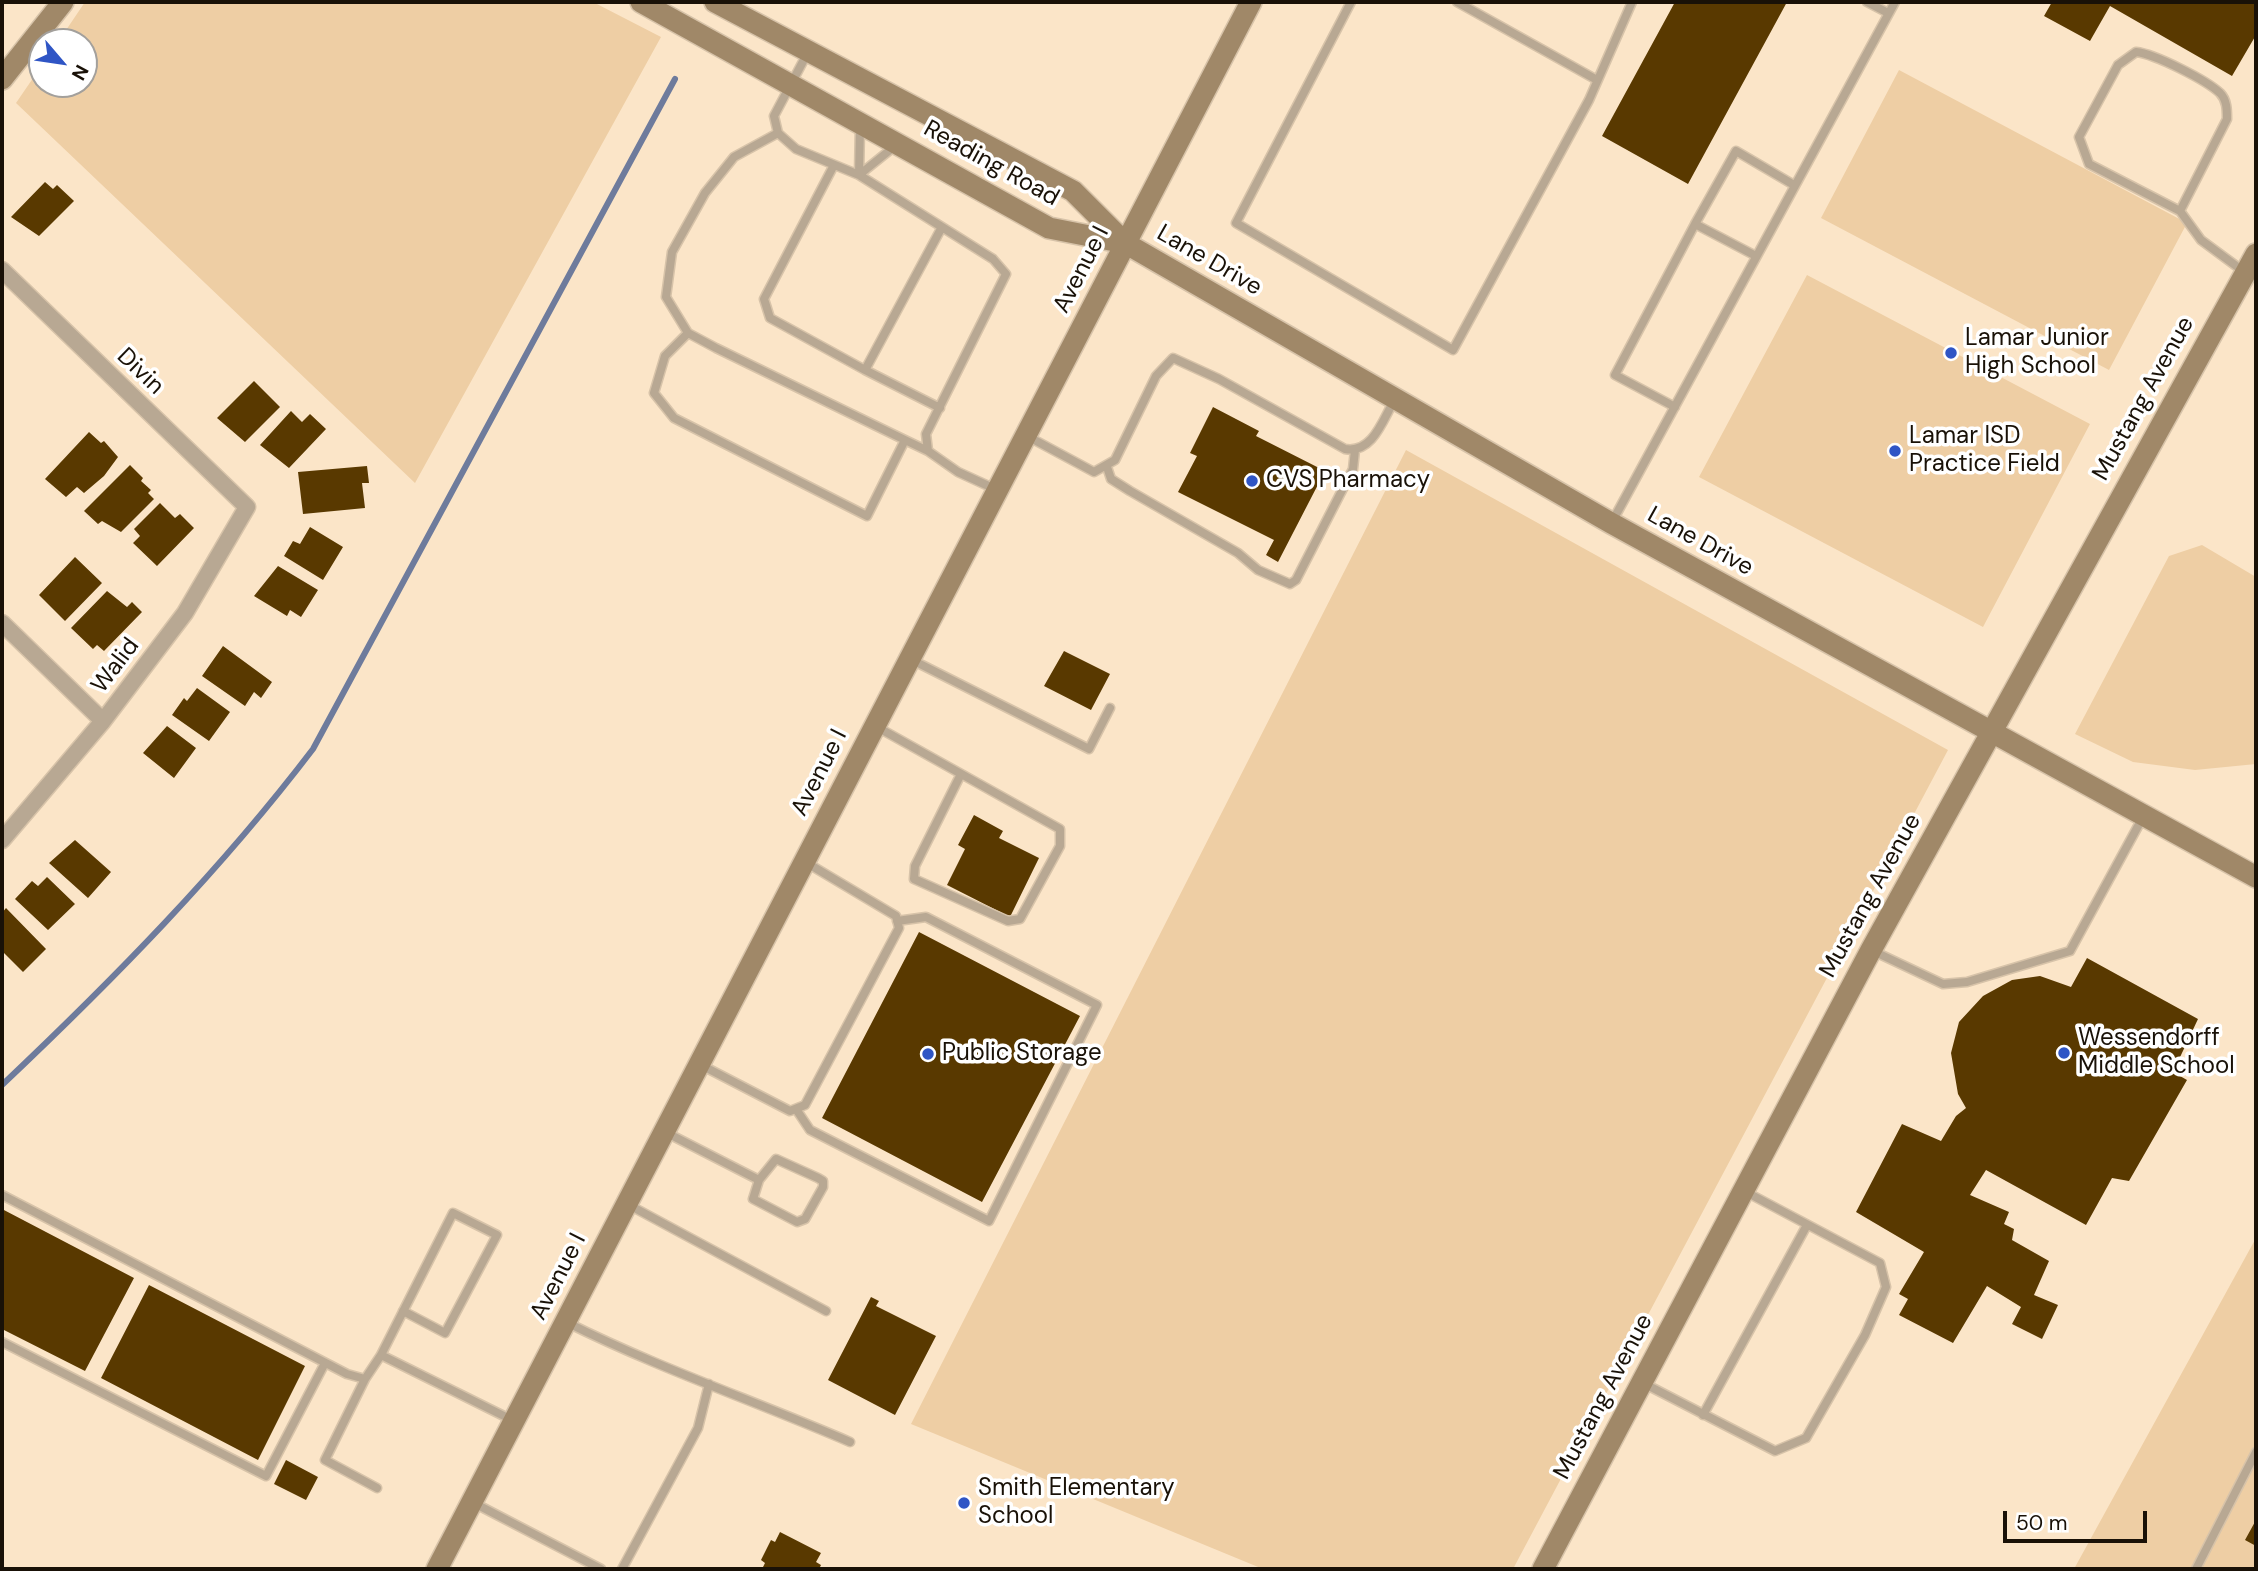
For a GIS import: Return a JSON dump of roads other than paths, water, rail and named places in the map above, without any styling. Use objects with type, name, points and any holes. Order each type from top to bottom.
[{"type":"main road","points":[[2,79],[63,2]]},
{"type":"main road","name":"Reading Road","points":[[641,2],[792,83],[1049,228],[1125,243]]},
{"type":"main road","name":"Reading Road","points":[[715,2],[1073,191],[1125,243]]},
{"type":"main road","name":"Avenue I","points":[[437,1569],[1251,2]]},
{"type":"main road","name":"Lane Drive","points":[[1125,243],[1611,523],[2256,877]]},
{"type":"main road","name":"Mustang Avenue","points":[[1543,1569],[1871,950],[2251,263]]},
{"type":"street","name":"Divin","points":[[2,270],[247,507]]},
{"type":"street","name":"Walid","points":[[2,840],[103,721],[185,613],[247,507]]},
{"type":"street","points":[[2,622],[103,721]]},
{"type":"lane","points":[[1351,2],[1236,223],[1452,350],[1597,80],[1632,2]]},
{"type":"lane","points":[[1457,2],[1597,80]]},
{"type":"lane","points":[[1867,2],[1888,13]]},
{"type":"lane","points":[[1611,523],[1895,2]]},
{"type":"lane","points":[[809,51],[774,116],[778,133],[796,149],[859,175],[993,259],[1006,274],[926,434],[928,451]]},
{"type":"lane","points":[[2180,211],[2227,119],[2227,106],[2221,94],[2152,54],[2136,52],[2118,65],[2079,137],[2082,153],[2089,164],[2180,211],[2201,240],[2251,263]]},
{"type":"lane","points":[[859,175],[860,121]]},
{"type":"lane","points":[[778,133],[734,157],[705,193],[672,252],[667,297],[688,333],[928,451],[958,472],[997,490]]},
{"type":"lane","points":[[859,175],[898,143]]},
{"type":"lane","points":[[1675,407],[1615,375],[1736,152],[1794,185]]},
{"type":"lane","points":[[834,165],[764,299],[770,318],[940,408]]},
{"type":"lane","points":[[1696,224],[1756,256]]},
{"type":"lane","points":[[865,370],[942,227]]},
{"type":"lane","points":[[688,333],[665,356],[654,393],[674,418],[867,516],[905,440]]},
{"type":"lane","points":[[1025,435],[1094,472],[1107,467],[1115,460],[1156,376],[1173,358],[1219,379],[1345,449],[1364,448],[1395,399]]},
{"type":"lane","points":[[1107,467],[1111,479],[1129,491],[1238,553],[1258,570],[1290,583],[1296,580],[1353,469],[1355,450]]},
{"type":"lane","points":[[909,659],[1089,749],[1111,708]]},
{"type":"lane","points":[[874,726],[961,774],[1060,829],[1060,846],[1020,919],[1008,921],[914,879],[915,866],[961,774]]},
{"type":"lane","points":[[1871,950],[1943,984],[1967,982],[2070,951],[2144,816]]},
{"type":"lane","points":[[699,1064],[790,1111],[805,1105],[899,928],[896,916],[804,862]]},
{"type":"lane","points":[[796,1109],[810,1130],[989,1220],[1097,1005],[926,917],[897,921]]},
{"type":"lane","points":[[664,1131],[759,1180]]},
{"type":"lane","points":[[776,1159],[818,1178],[823,1187],[805,1219],[797,1222],[753,1199],[759,1180],[776,1159]]},
{"type":"lane","points":[[1642,1383],[1775,1451],[1806,1438],[1865,1335],[1886,1287],[1880,1263],[1743,1191]]},
{"type":"lane","points":[[2,1195],[325,1363],[365,1378]]},
{"type":"lane","points":[[626,1204],[826,1311]]},
{"type":"lane","points":[[377,1488],[325,1460],[365,1378],[380,1355],[453,1213],[498,1235],[445,1333],[403,1311]]},
{"type":"lane","points":[[1703,1415],[1807,1225]]},
{"type":"lane","points":[[566,1322],[629,1353],[850,1442]]},
{"type":"lane","points":[[2,1342],[266,1476],[325,1363]]},
{"type":"lane","points":[[380,1355],[514,1421]]},
{"type":"lane","points":[[622,1569],[698,1428],[709,1384]]},
{"type":"lane","points":[[2196,1569],[2256,1452]]},
{"type":"lane","points":[[472,1502],[601,1569]]},
{"type":"waterway","points":[[2,1085],[84,1005],[203,881],[313,749],[675,79]]},
{"type":"place","name":"Lamar Junior High School","points":[[1951,353]]},
{"type":"place","name":"Lamar ISD Practice Field","points":[[1895,451]]},
{"type":"place","name":"CVS Pharmacy","points":[[1252,481]]},
{"type":"place","name":"Wessendorff Middle School","points":[[2064,1053]]},
{"type":"place","name":"Public Storage","points":[[928,1054]]},
{"type":"place","name":"Smith Elementary School","points":[[964,1503]]}]
